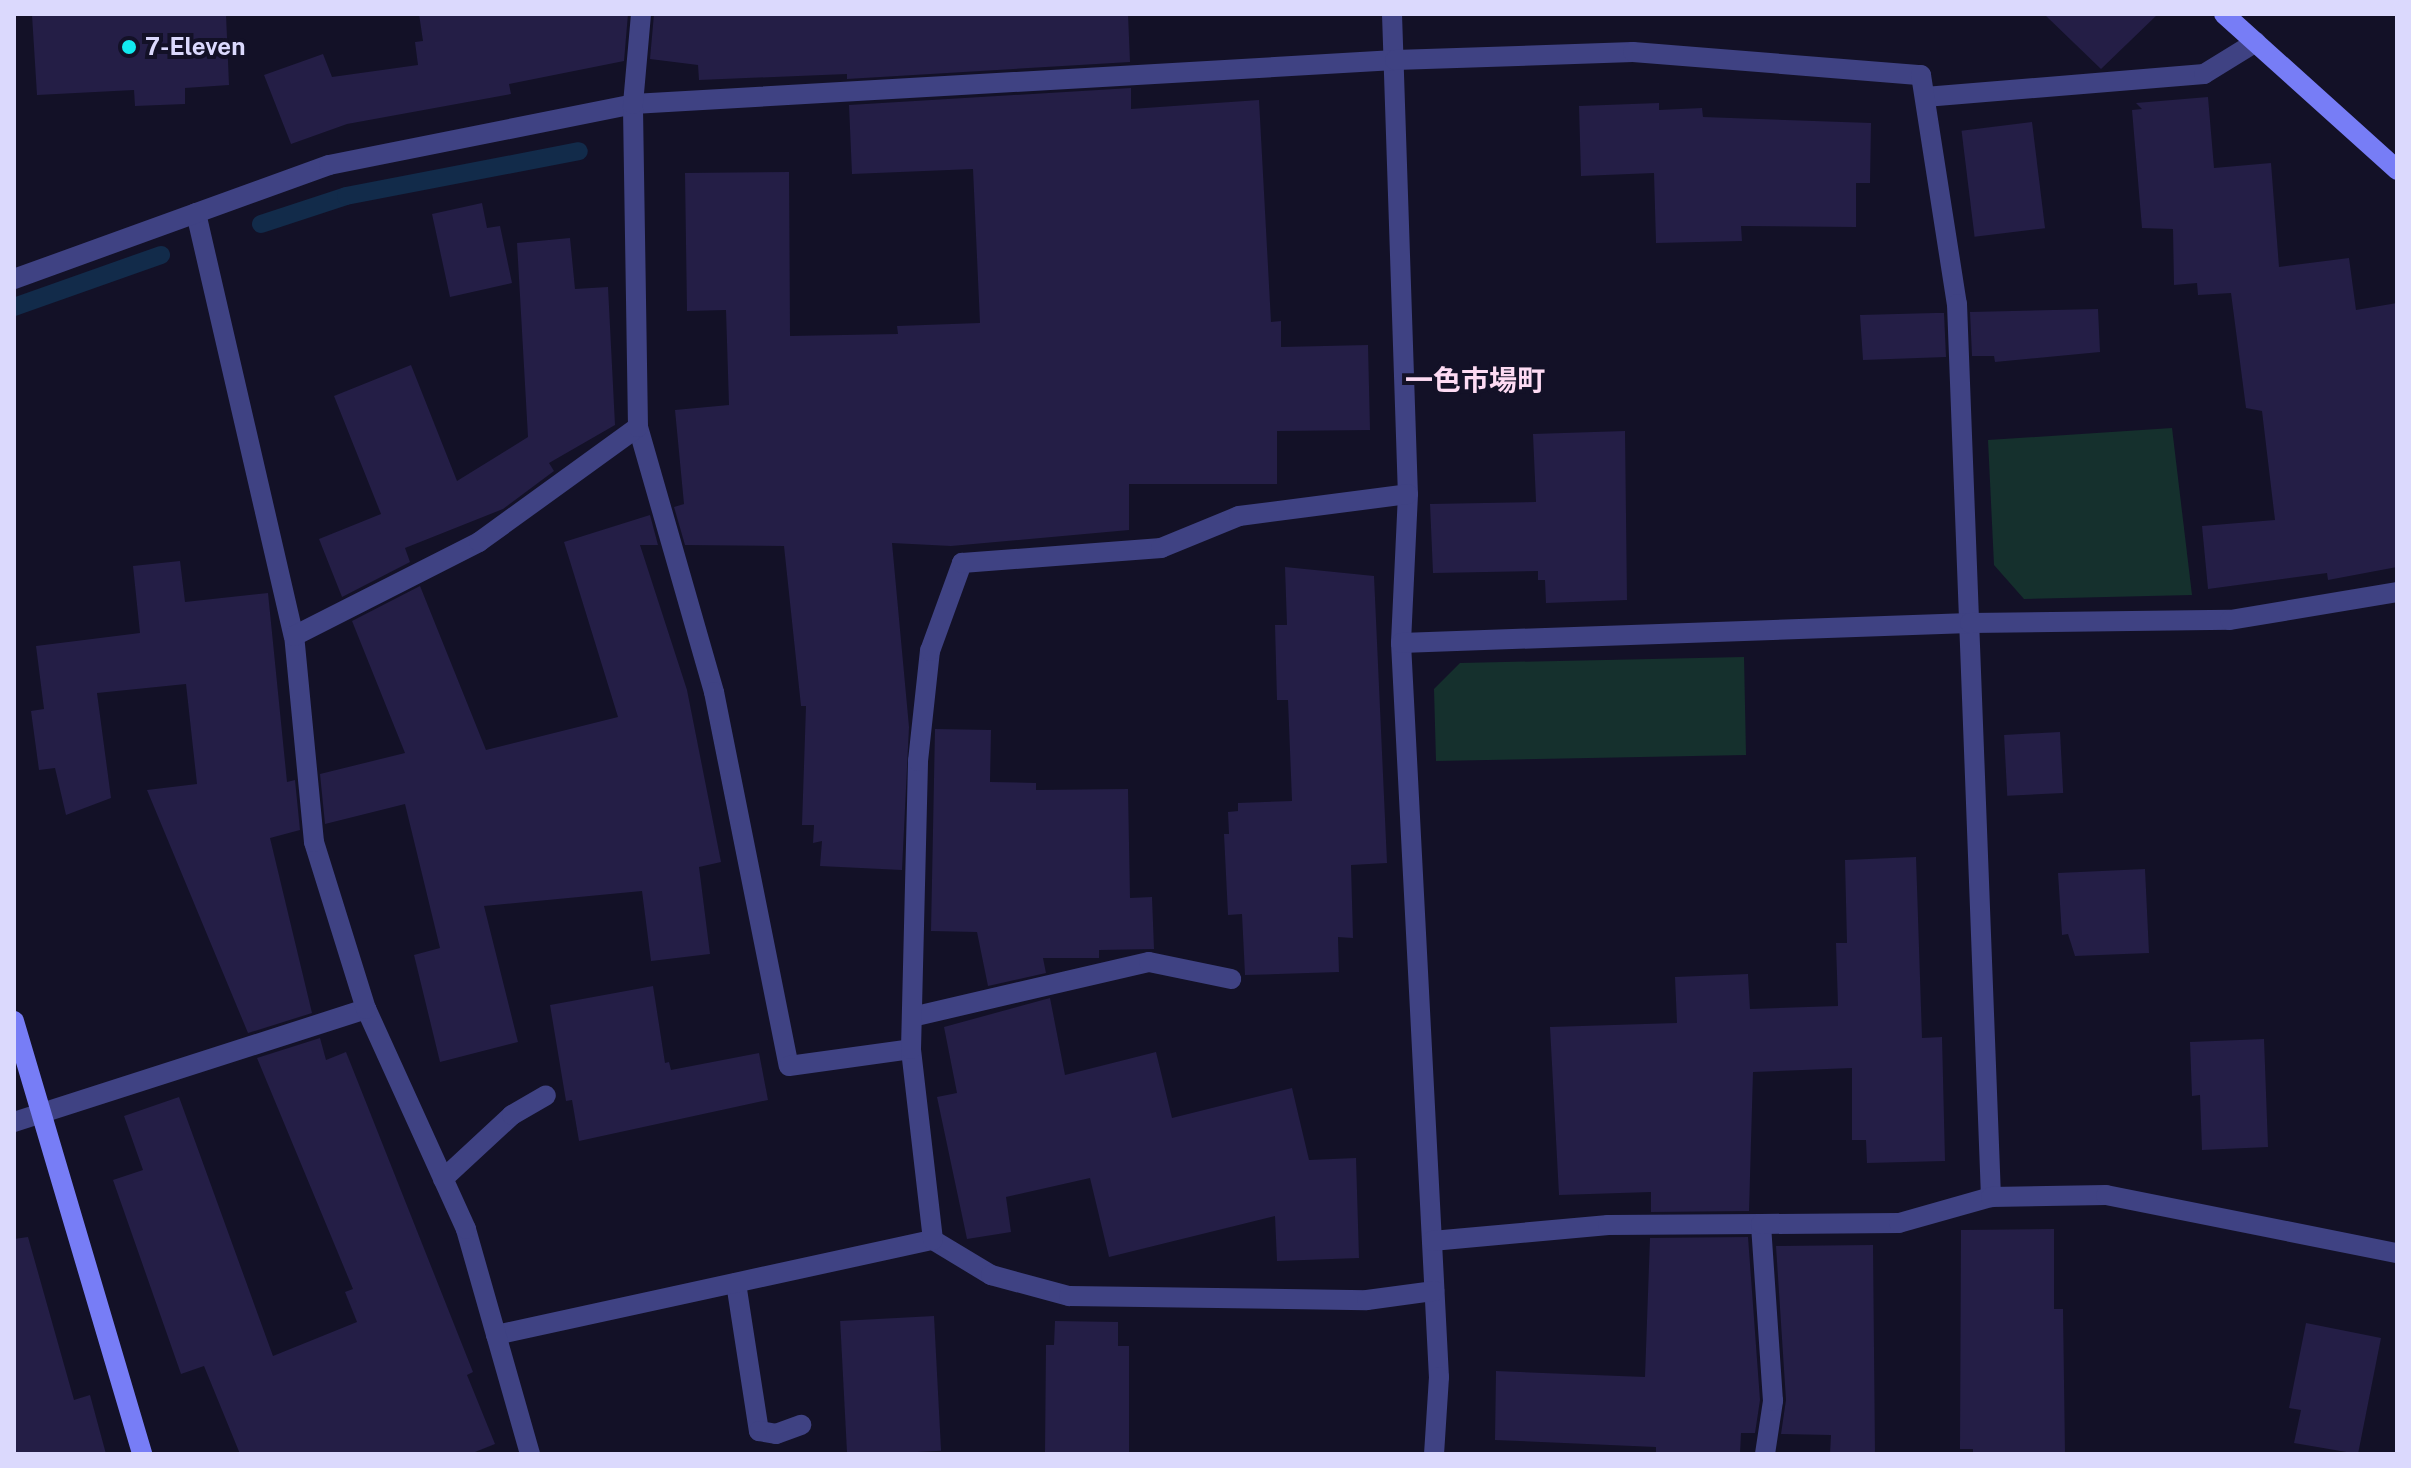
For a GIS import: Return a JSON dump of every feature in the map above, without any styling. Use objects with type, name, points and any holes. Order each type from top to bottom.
[{"type":"street","points":[[641,14],[633,104],[638,427],[714,692],[789,1066],[911,1049]]},
{"type":"street","points":[[1392,14],[1408,494],[1401,643],[1439,1377],[1434,1454]]},
{"type":"street","points":[[2224,14],[2397,170]]},
{"type":"street","points":[[1925,97],[2204,74],[2256,42]]},
{"type":"street","points":[[14,279],[329,165],[633,104],[1395,60],[1633,52],[1921,75],[1957,304],[1991,1197]]},
{"type":"street","points":[[196,213],[294,636],[314,842],[366,1009],[466,1229],[530,1454]]},
{"type":"street","points":[[294,636],[479,542],[638,427]]},
{"type":"street","points":[[933,1240],[911,1049],[918,761],[930,651],[962,563],[1161,548],[1239,516],[1408,494]]},
{"type":"street","points":[[1401,643],[1970,623],[2230,620],[2397,592]]},
{"type":"street","points":[[912,1017],[1149,962],[1231,979]]},
{"type":"street","points":[[14,1122],[43,1116],[366,1009]]},
{"type":"street","points":[[14,1021],[142,1454]]},
{"type":"street","points":[[443,1179],[512,1115],[546,1095]]},
{"type":"street","points":[[1432,1241],[1608,1225],[1899,1223],[1991,1197],[2106,1195],[2397,1253]]},
{"type":"street","points":[[1761,1224],[1773,1401],[1765,1454]]},
{"type":"street","points":[[496,1335],[933,1240],[991,1275],[1069,1296],[1367,1300],[1434,1291]]},
{"type":"street","points":[[736,1283],[759,1431],[776,1434],[801,1425]]},
{"type":"green space","points":[[2172,428],[2192,595],[2024,599],[1994,565],[1988,440]]},
{"type":"green space","points":[[1744,657],[1746,755],[1436,761],[1434,689],[1460,663]]},
{"type":"building","points":[[226,14],[229,85],[185,88],[185,104],[135,106],[134,90],[37,95],[32,15]]},
{"type":"building","points":[[419,14],[628,14],[624,61],[509,84],[511,94],[347,124],[291,144],[264,75],[323,54],[332,77],[418,65],[415,42],[423,41]]},
{"type":"building","points":[[654,14],[1128,14],[1130,62],[847,79],[847,74],[699,80],[698,65],[650,59]]},
{"type":"building","points":[[2044,14],[2158,14],[2101,69]]},
{"type":"building","points":[[1131,88],[1131,109],[1259,100],[1271,322],[1281,321],[1281,347],[1368,345],[1370,430],[1277,431],[1277,484],[1129,484],[1129,530],[951,546],[892,543],[909,727],[902,870],[820,866],[822,841],[813,843],[814,825],[802,825],[806,706],[801,706],[784,546],[685,545],[674,507],[684,504],[675,410],[729,405],[726,310],[687,311],[685,173],[789,172],[790,336],[898,334],[897,326],[980,323],[973,169],[852,174],[849,105]]},
{"type":"building","points":[[2208,97],[2214,168],[2271,163],[2279,267],[2349,258],[2356,310],[2397,303],[2397,567],[2328,580],[2327,573],[2208,589],[2202,526],[2275,520],[2262,411],[2246,408],[2231,293],[2198,295],[2197,283],[2174,285],[2173,229],[2142,228],[2132,110],[2142,109],[2136,103]]},
{"type":"building","points":[[1659,103],[1659,110],[1702,108],[1703,117],[1871,123],[1870,183],[1856,183],[1856,227],[1741,226],[1742,241],[1656,243],[1654,173],[1581,176],[1579,106]]},
{"type":"building","points":[[2032,122],[2045,228],[1975,237],[1962,131]]},
{"type":"building","points":[[482,203],[487,228],[500,226],[512,283],[450,297],[432,214]]},
{"type":"building","points":[[570,238],[575,289],[608,287],[615,425],[549,463],[554,471],[503,509],[405,548],[410,562],[342,597],[319,539],[381,514],[334,396],[411,365],[457,481],[528,437],[517,243]]},
{"type":"building","points":[[2098,309],[2100,352],[1995,362],[1994,356],[1972,356],[1970,312]]},
{"type":"building","points":[[1944,313],[1946,357],[1863,360],[1860,315]]},
{"type":"building","points":[[1625,431],[1627,600],[1546,603],[1545,580],[1538,580],[1538,571],[1433,573],[1430,504],[1536,502],[1533,434]]},
{"type":"building","points":[[650,515],[658,545],[640,545],[687,690],[721,862],[699,867],[710,954],[651,961],[642,891],[484,906],[518,1042],[440,1062],[414,955],[440,948],[405,804],[325,824],[320,774],[405,753],[352,621],[420,586],[486,750],[618,717],[564,542]]},
{"type":"building","points":[[180,561],[185,602],[268,593],[287,782],[295,780],[300,830],[270,838],[312,1013],[248,1033],[147,790],[197,784],[186,684],[97,693],[111,798],[66,815],[55,768],[39,770],[31,711],[44,709],[36,646],[140,633],[133,566]]},
{"type":"building","points":[[1285,567],[1374,576],[1387,863],[1351,865],[1353,938],[1338,937],[1339,972],[1245,975],[1242,914],[1228,915],[1224,834],[1229,834],[1228,812],[1238,811],[1238,803],[1292,801],[1288,700],[1277,700],[1275,625],[1287,625]]},
{"type":"building","points":[[935,729],[991,730],[990,782],[1036,783],[1036,790],[1128,789],[1130,898],[1152,897],[1154,949],[1099,950],[1099,958],[1043,958],[1046,973],[988,986],[977,932],[931,931]]},
{"type":"building","points":[[2060,732],[2063,793],[2007,796],[2004,735]]},
{"type":"building","points":[[1916,857],[1922,1038],[1942,1037],[1945,1161],[1867,1163],[1866,1140],[1852,1140],[1852,1068],[1753,1072],[1749,1211],[1651,1212],[1651,1192],[1559,1195],[1550,1027],[1677,1023],[1675,977],[1748,974],[1750,1009],[1838,1006],[1836,943],[1847,943],[1845,860]]},
{"type":"building","points":[[2145,869],[2149,953],[2075,956],[2068,934],[2062,935],[2058,873]]},
{"type":"building","points":[[653,986],[665,1063],[669,1062],[671,1070],[759,1053],[768,1100],[579,1141],[572,1100],[566,1101],[550,1005]]},
{"type":"building","points":[[1050,998],[1065,1075],[1156,1052],[1172,1118],[1292,1088],[1309,1160],[1356,1158],[1359,1258],[1277,1261],[1275,1216],[1109,1257],[1090,1178],[1006,1197],[1011,1232],[967,1239],[937,1097],[957,1093],[944,1027]]},
{"type":"building","points":[[320,1038],[326,1060],[346,1052],[473,1372],[467,1375],[495,1444],[470,1454],[240,1454],[204,1366],[181,1374],[113,1180],[143,1170],[124,1116],[179,1097],[273,1356],[357,1322],[345,1292],[353,1289],[257,1058]]},
{"type":"building","points":[[2264,1039],[2268,1147],[2202,1150],[2200,1095],[2192,1096],[2190,1042]]},
{"type":"building","points":[[2054,1229],[2054,1309],[2063,1309],[2065,1454],[1973,1454],[1973,1449],[1960,1449],[1961,1230]]},
{"type":"building","points":[[28,1237],[74,1400],[90,1395],[106,1454],[14,1454],[14,1239]]},
{"type":"building","points":[[1748,1237],[1760,1400],[1755,1433],[1741,1433],[1740,1454],[1656,1454],[1656,1447],[1495,1440],[1496,1371],[1645,1377],[1650,1238]]},
{"type":"building","points":[[1873,1245],[1875,1454],[1830,1454],[1831,1435],[1781,1434],[1786,1400],[1776,1246]]},
{"type":"building","points":[[934,1316],[941,1451],[847,1454],[840,1321]]},
{"type":"building","points":[[1055,1321],[1118,1322],[1118,1346],[1129,1346],[1129,1454],[1045,1453],[1046,1345],[1054,1345]]},
{"type":"building","points":[[2306,1323],[2381,1338],[2358,1454],[2294,1443],[2301,1410],[2289,1408]]},
{"type":"waterway","points":[[261,224],[346,196],[579,151]]},
{"type":"waterway","points":[[14,307],[161,255]]},
{"type":"place","name":"7-Eleven","points":[[129,47]]},
{"type":"district","name":"一色市場町","points":[[1475,380]]}]
